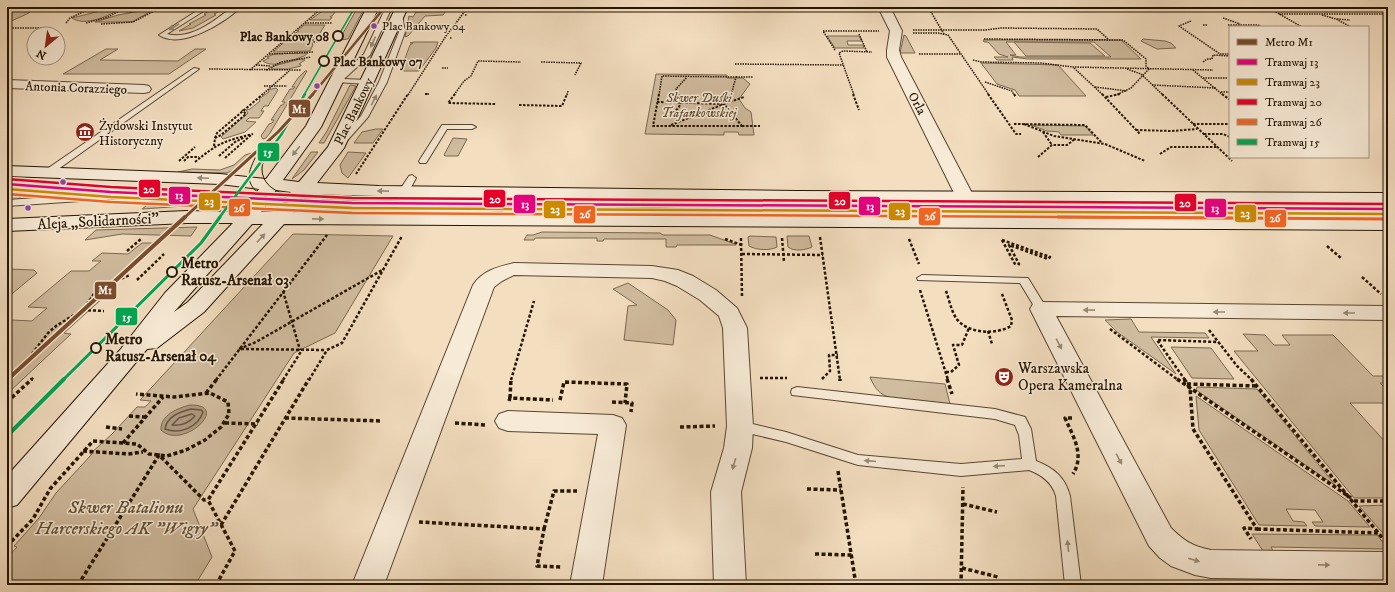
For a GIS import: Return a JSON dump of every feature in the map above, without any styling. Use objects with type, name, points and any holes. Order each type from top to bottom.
[{"type":"main road","name":"Plac Bankowy","points":[[129,356],[173,298],[232,236],[313,127],[338,81],[354,42],[373,7]]},
{"type":"main road","name":"Orla","points":[[884,7],[896,31],[893,50],[894,57],[965,197]]},
{"type":"main road","name":"Plac Bankowy","points":[[129,356],[196,307],[280,218],[336,148],[367,82],[397,9]]},
{"type":"main road","name":"Antonia Corazziego","points":[[7,84],[144,90]]},
{"type":"main road","points":[[7,171],[220,179],[270,185],[298,195],[408,184],[796,196],[1388,199]]},
{"type":"main road","name":"Aleja „Solidarności”","points":[[7,225],[188,217],[1388,224]]},
{"type":"main road","points":[[368,585],[484,285],[491,277],[502,271],[514,269],[652,272],[670,275],[685,281],[708,295],[729,313],[735,328],[740,426],[738,448],[726,492],[730,585]]},
{"type":"main road","points":[[1385,304],[1195,312],[1041,309],[1160,537],[1180,556],[1211,564],[1388,566]]},
{"type":"main road","points":[[7,496],[129,356]]},
{"type":"main road","points":[[509,410],[613,425],[587,577]]},
{"type":"lane","points":[[207,7],[162,35],[168,37],[192,36],[238,7]]},
{"type":"lane","points":[[338,81],[367,54],[397,9]]},
{"type":"lane","points":[[336,148],[364,117],[374,99],[402,32],[397,9]]},
{"type":"lane","points":[[47,173],[196,69]]},
{"type":"lane","points":[[338,81],[367,82]]},
{"type":"lane","points":[[423,161],[445,127],[472,127]]},
{"type":"lane","points":[[7,184],[97,190],[124,195]]},
{"type":"lane","points":[[7,203],[124,195],[259,201],[298,195],[374,205],[556,219]]},
{"type":"lane","points":[[374,205],[410,203],[660,204],[796,196]]},
{"type":"lane","points":[[922,278],[1024,280],[1041,309]]},
{"type":"lane","points":[[797,392],[995,414],[1011,418],[1020,422],[1024,428],[1030,464]]},
{"type":"lane","points":[[740,426],[786,437],[858,460],[961,470],[1030,464],[1044,470],[1054,478],[1060,486],[1063,496],[1073,585]]},
{"type":"path","points":[[66,23],[70,18],[93,8],[125,7]]},
{"type":"path","points":[[86,23],[108,17],[125,7]]},
{"type":"path","points":[[134,10],[154,10],[162,7]]},
{"type":"path","points":[[250,70],[323,7]]},
{"type":"path","points":[[355,176],[446,36],[468,7]]},
{"type":"path","points":[[928,7],[944,34]]},
{"type":"path","points":[[1267,7],[1300,26]]},
{"type":"path","points":[[1331,7],[1340,10],[1378,10]]},
{"type":"path","points":[[101,24],[133,22],[155,11],[154,10]]},
{"type":"path","points":[[1279,14],[1388,14]]},
{"type":"path","points":[[1317,14],[1349,26]]},
{"type":"path","points":[[1223,18],[1241,25]]},
{"type":"path","points":[[1336,20],[1350,20]]},
{"type":"path","points":[[1191,21],[1179,26],[1220,54],[1229,55]]},
{"type":"path","points":[[304,23],[332,23]]},
{"type":"path","points":[[1203,25],[1208,25]]},
{"type":"path","points":[[1228,25],[1260,26]]},
{"type":"path","points":[[10,28],[26,28]]},
{"type":"path","points":[[909,30],[985,30],[1001,28],[1097,29],[1108,40]]},
{"type":"path","points":[[835,50],[823,31],[879,31]]},
{"type":"path","points":[[907,33],[948,35],[1016,134],[1020,134]]},
{"type":"path","points":[[859,34],[867,52]]},
{"type":"path","points":[[289,36],[310,35],[314,42],[321,41]]},
{"type":"path","points":[[984,39],[1123,40],[1146,59],[1146,66],[1149,69]]},
{"type":"path","points":[[268,54],[314,52]]},
{"type":"path","points":[[859,110],[840,52],[872,52]]},
{"type":"path","points":[[919,54],[961,54]]},
{"type":"path","points":[[1203,62],[1207,59],[1212,59],[1213,55],[1229,55]]},
{"type":"path","points":[[256,65],[271,66],[310,57]]},
{"type":"path","points":[[973,60],[981,62],[1041,63],[1074,67],[1213,70]]},
{"type":"path","points":[[496,104],[448,104],[464,81],[471,76],[472,69],[478,61],[521,62]]},
{"type":"path","points":[[541,62],[581,63],[575,75]]},
{"type":"path","points":[[735,64],[843,65]]},
{"type":"path","points":[[266,70],[271,66]]},
{"type":"path","points":[[1074,67],[1106,97],[1140,134]]},
{"type":"path","points":[[442,68],[448,68]]},
{"type":"path","points":[[1125,68],[1142,74],[1232,161]]},
{"type":"path","points":[[196,69],[300,70]]},
{"type":"path","points":[[1106,97],[1127,91],[1136,84],[1142,74],[1149,69]]},
{"type":"path","points":[[214,146],[215,133],[289,70]]},
{"type":"path","points":[[1192,70],[1229,99]]},
{"type":"path","points":[[753,77],[662,76],[653,126],[760,126]]},
{"type":"path","points":[[680,122],[672,115],[680,107],[681,102],[676,89],[687,76]]},
{"type":"path","points":[[729,102],[736,77]]},
{"type":"path","points":[[1203,78],[1227,78]]},
{"type":"path","points":[[985,82],[1012,91],[1016,97]]},
{"type":"path","points":[[1152,84],[1191,88],[1216,88]]},
{"type":"path","points":[[264,86],[287,86]]},
{"type":"path","points":[[1094,87],[1127,91]]},
{"type":"path","points":[[519,105],[562,106],[568,91]]},
{"type":"path","points":[[1220,92],[1229,92]]},
{"type":"path","points":[[450,94],[455,94]]},
{"type":"path","points":[[669,126],[744,97]]},
{"type":"path","points":[[657,102],[724,104],[742,126]]},
{"type":"path","points":[[214,138],[221,135],[246,114],[242,110]]},
{"type":"path","points":[[1014,124],[1085,125],[1103,144]]},
{"type":"path","points":[[1024,124],[1054,136],[1103,144],[1145,161]]},
{"type":"path","points":[[1193,124],[1229,124]]},
{"type":"path","points":[[1136,130],[1172,131],[1198,129]]},
{"type":"path","points":[[1042,131],[1052,145]]},
{"type":"path","points":[[225,158],[253,134]]},
{"type":"path","points":[[193,163],[214,146],[227,140],[253,134]]},
{"type":"path","points":[[219,156],[235,142],[253,134]]},
{"type":"path","points":[[1203,134],[1223,134],[1229,137]]},
{"type":"path","points":[[1038,157],[1052,145],[1067,145],[1075,139]]},
{"type":"path","points":[[176,162],[195,147]]},
{"type":"path","points":[[1160,154],[1171,147],[1218,148]]},
{"type":"path","points":[[186,159],[188,157],[200,157]]},
{"type":"path","points":[[206,393],[283,291],[330,232]]},
{"type":"path","points":[[741,233],[742,304]]},
{"type":"path","points":[[781,234],[784,262]]},
{"type":"path","points":[[820,234],[840,373]]},
{"type":"path","points":[[908,235],[917,259]]},
{"type":"path","points":[[1000,236],[1013,261]]},
{"type":"path","points":[[239,349],[327,350],[342,343],[402,237]]},
{"type":"path","points":[[127,251],[141,239]]},
{"type":"path","points":[[1002,240],[1050,257],[1048,259],[1009,245],[1019,264],[1017,268]]},
{"type":"path","points":[[1327,246],[1341,258]]},
{"type":"path","points":[[137,280],[164,254]]},
{"type":"path","points":[[742,254],[823,255]]},
{"type":"path","points":[[239,349],[256,342],[384,269]]},
{"type":"path","points":[[7,382],[18,372],[48,333],[56,326],[82,310],[97,289],[130,275]]},
{"type":"path","points":[[1362,277],[1385,304]]},
{"type":"path","points":[[922,278],[919,287],[946,372],[952,396]]},
{"type":"path","points":[[208,500],[301,350],[283,291]]},
{"type":"path","points":[[946,293],[956,318],[962,325],[969,328],[988,331],[1001,331],[1011,326],[1012,320],[1003,295]]},
{"type":"path","points":[[509,410],[511,376],[534,301]]},
{"type":"path","points":[[82,310],[104,311]]},
{"type":"path","points":[[1095,310],[1101,322],[1190,388],[1352,500],[1388,501]]},
{"type":"path","points":[[1195,312],[1237,366],[1258,386],[1388,544]]},
{"type":"path","points":[[946,372],[951,372],[959,365],[953,345],[962,345],[969,328]]},
{"type":"path","points":[[988,331],[992,344]]},
{"type":"path","points":[[1218,342],[1157,340],[1190,388],[1193,429],[1256,529]]},
{"type":"path","points":[[221,525],[327,350]]},
{"type":"path","points":[[814,379],[822,379],[830,371],[829,355],[838,355]]},
{"type":"path","points":[[7,402],[34,377]]},
{"type":"path","points":[[737,377],[791,378]]},
{"type":"path","points":[[560,400],[564,382],[627,384],[625,402]]},
{"type":"path","points":[[1187,384],[1258,386]]},
{"type":"path","points":[[83,451],[128,454],[144,452],[159,455],[171,454],[196,446],[208,439],[225,423],[229,415],[230,407],[228,401],[222,396],[206,393],[179,397],[136,394]]},
{"type":"path","points":[[122,443],[164,396]]},
{"type":"path","points":[[129,416],[145,417]]},
{"type":"path","points":[[285,418],[382,421]]},
{"type":"path","points":[[225,423],[256,424]]},
{"type":"path","points":[[457,423],[463,423]]},
{"type":"path","points":[[680,427],[740,426]]},
{"type":"path","points":[[106,427],[122,429]]},
{"type":"path","points":[[1054,478],[1065,478],[1074,473],[1077,466],[1079,459],[1078,450],[1071,433]]},
{"type":"path","points":[[7,546],[33,519],[50,489],[83,451],[94,441],[137,444],[144,452]]},
{"type":"path","points":[[159,455],[204,500],[208,500],[235,551],[216,585]]},
{"type":"path","points":[[78,585],[159,455]]},
{"type":"path","points":[[837,467],[856,585]]},
{"type":"path","points":[[961,585],[963,486]]},
{"type":"path","points":[[807,489],[841,490]]},
{"type":"path","points":[[587,577],[537,566],[554,491],[602,491]]},
{"type":"path","points":[[963,504],[997,512]]},
{"type":"path","points":[[393,520],[544,530]]},
{"type":"path","points":[[1268,565],[1244,528],[1379,533]]},
{"type":"path","points":[[815,554],[852,555]]},
{"type":"path","points":[[962,568],[998,578]]},
{"type":"green space","points":[[216,7],[228,7],[214,14],[216,15],[193,28],[179,31],[206,15],[204,14]]},
{"type":"green space","points":[[328,7],[338,7],[330,17],[332,17],[330,20],[310,20]]},
{"type":"green space","points":[[358,7],[365,7],[348,39],[339,40]]},
{"type":"green space","points":[[7,9],[26,9],[30,12],[7,23]]},
{"type":"green space","points":[[117,9],[111,14],[94,20],[82,21],[72,18],[104,10]]},
{"type":"green space","points":[[146,10],[151,11],[132,22],[95,22],[118,15]]},
{"type":"green space","points":[[446,11],[443,15],[425,16],[408,36],[405,37],[409,16],[413,17],[416,12]]},
{"type":"green space","points":[[304,25],[325,25],[315,39],[312,35],[294,34]]},
{"type":"green space","points":[[904,35],[906,36],[915,53],[900,53]]},
{"type":"green space","points":[[309,36],[313,45],[310,51],[273,52],[290,37]]},
{"type":"green space","points":[[827,36],[859,36],[862,41],[847,41],[848,45],[863,45],[864,48],[835,48]]},
{"type":"green space","points":[[1143,39],[1165,41],[1171,43],[1176,48],[1157,49],[1141,41]]},
{"type":"green space","points":[[983,40],[1121,40],[1141,59],[1027,59],[1012,57],[1013,60],[997,60],[994,57],[1008,57],[999,54],[988,42],[984,42]],"holes":[[[1006,42],[1094,42],[1111,57],[1020,57],[1010,55],[1016,55]]]},
{"type":"green space","points":[[438,42],[436,48],[419,71],[404,71],[401,69],[410,45],[413,43],[410,43]]},
{"type":"green space","points":[[1014,42],[1090,43],[1105,56],[1026,56]]},
{"type":"green space","points":[[106,49],[118,49],[100,60],[178,61],[195,49],[206,49],[169,74],[63,74]]},
{"type":"green space","points":[[308,53],[304,56],[283,63],[272,64],[263,61],[269,58],[267,57],[274,54]]},
{"type":"green space","points":[[300,59],[305,60],[299,64],[301,66],[288,69],[271,69],[274,66]]},
{"type":"green space","points":[[981,63],[1058,65],[1086,96],[1019,96],[1015,90],[997,84]]},
{"type":"green space","points":[[305,71],[307,71],[270,133],[263,139],[261,136],[269,124],[274,120],[271,120],[281,105],[285,102],[282,102],[290,89],[295,87],[292,87]]},
{"type":"green space","name":"Skwer Duśki Trafankowskiej","points":[[656,74],[727,75],[727,78],[743,78],[750,84],[739,99],[745,108],[751,112],[754,135],[739,135],[738,132],[724,132],[724,135],[645,134]]},
{"type":"green space","points":[[350,85],[356,86],[324,143],[319,143],[327,131]]},
{"type":"green space","points":[[276,88],[278,90],[268,106],[264,106],[261,111],[264,111],[259,118],[249,118],[246,121],[256,122],[245,132],[223,139],[221,137],[248,113],[246,110],[250,109],[260,101],[259,99],[269,92],[268,90]]},
{"type":"green space","points":[[1031,125],[1085,126],[1093,135],[1061,135],[1059,132],[1047,131]]},
{"type":"green space","points":[[383,129],[373,143],[354,143],[362,132]]},
{"type":"green space","points":[[453,138],[467,139],[458,156],[445,156],[444,155]]},
{"type":"green space","points":[[311,152],[318,152],[304,170],[292,179]]},
{"type":"green space","points":[[348,152],[366,153],[348,178],[342,173],[340,165]]},
{"type":"green space","points":[[255,153],[249,160],[234,170],[226,173],[178,172],[192,169],[220,170],[234,165],[245,155]]},
{"type":"green space","points":[[7,186],[32,188],[17,200],[7,201]]},
{"type":"green space","points":[[151,202],[202,204],[142,209]]},
{"type":"green space","points":[[197,227],[191,236],[122,234],[85,240],[96,230]]},
{"type":"green space","points":[[542,232],[710,235],[736,245],[677,245],[676,247],[666,247],[666,239],[604,239],[603,241],[597,241],[597,238],[535,238],[534,240],[524,240],[527,235]]},
{"type":"green space","name":"Skwer Batalionu Harcerskiego AK \"Wigry\"","points":[[293,234],[393,236],[335,333],[294,353],[193,509],[212,557],[195,585],[7,585],[7,558],[17,547],[14,546],[39,518],[56,493],[92,454],[90,454],[112,434],[137,407],[145,407],[151,401],[140,400]]},
{"type":"green space","points":[[787,236],[809,236],[812,247],[793,250],[788,247]]},
{"type":"green space","points":[[748,237],[776,237],[777,247],[759,249],[749,246]]},
{"type":"green space","points":[[142,243],[160,243],[64,333],[71,334],[7,394],[7,324],[12,320],[32,321],[47,308],[28,307],[71,271],[89,271],[101,261],[92,261],[102,253],[128,254]]},
{"type":"green space","points":[[8,269],[34,270],[37,273],[7,298]]},
{"type":"green space","points":[[628,283],[668,310],[676,320],[673,345],[624,340],[628,306],[637,305],[613,289]]},
{"type":"green space","points":[[1131,319],[1139,332],[1205,333],[1209,338],[1151,337],[1176,374],[1117,332],[1105,320]]},
{"type":"green space","points":[[1243,334],[1265,335],[1274,345],[1290,345],[1282,335],[1333,335],[1373,376],[1388,376],[1388,383],[1380,383],[1388,391],[1388,403],[1350,403],[1388,445],[1388,498],[1354,498],[1234,351],[1258,351]]},
{"type":"green space","points":[[1171,347],[1211,348],[1234,379],[1192,378]]},
{"type":"green space","points":[[870,377],[945,384],[950,404],[891,398],[883,395],[878,390]]},
{"type":"green space","points":[[1197,387],[1257,389],[1336,486],[1196,390]]},
{"type":"green space","points":[[1196,396],[1348,501],[1370,527],[1315,526],[1312,522],[1323,522],[1315,510],[1286,509],[1293,521],[1304,522],[1307,526],[1259,525],[1199,430]]},
{"type":"green space","points":[[1388,505],[1388,539],[1359,506]]},
{"type":"green space","points":[[1252,534],[1377,535],[1388,549],[1271,547],[1273,551],[1263,551]]},
{"type":"water","points":[[190,405],[202,407],[206,411],[205,418],[200,425],[181,435],[170,435],[161,430],[163,420],[167,416],[175,410]]},
{"type":"tram line","name":"15","points":[[7,436],[201,243],[281,135],[355,7]]},
{"type":"tram line","points":[[267,154],[262,168],[268,185],[285,195],[295,198],[324,201]]},
{"type":"tram line","points":[[255,158],[249,176],[250,182],[254,188],[267,197],[276,200],[311,206]]},
{"type":"tram line","name":"20","points":[[7,179],[111,187],[352,198],[1388,204]]},
{"type":"tram line","name":"13","points":[[7,184],[111,192],[352,203],[1388,209]]},
{"type":"tram line","name":"23","points":[[7,189],[111,197],[352,208],[1388,214]]},
{"type":"tram line","name":"26","points":[[7,194],[111,202],[352,213],[1388,219]]},
{"type":"metro line","name":"M1","points":[[7,380],[278,132],[320,86],[385,7]]},
{"type":"place","name":"Plac Bankowy 04","points":[[374,26]]},
{"type":"place","name":"Plac Bankowy 08","points":[[338,36]]},
{"type":"place","name":"Plac Bankowy 07","points":[[324,61]]},
{"type":"place","name":"Żydowski Instytut Historyczny","points":[[85,132]]},
{"type":"place","name":"Metro Ratusz-Arsenał 03","points":[[172,272]]},
{"type":"place","name":"Metro Ratusz-Arsenał 04","points":[[96,348]]},
{"type":"place","name":"Warszawska Opera Kameralna","points":[[1004,377]]}]
